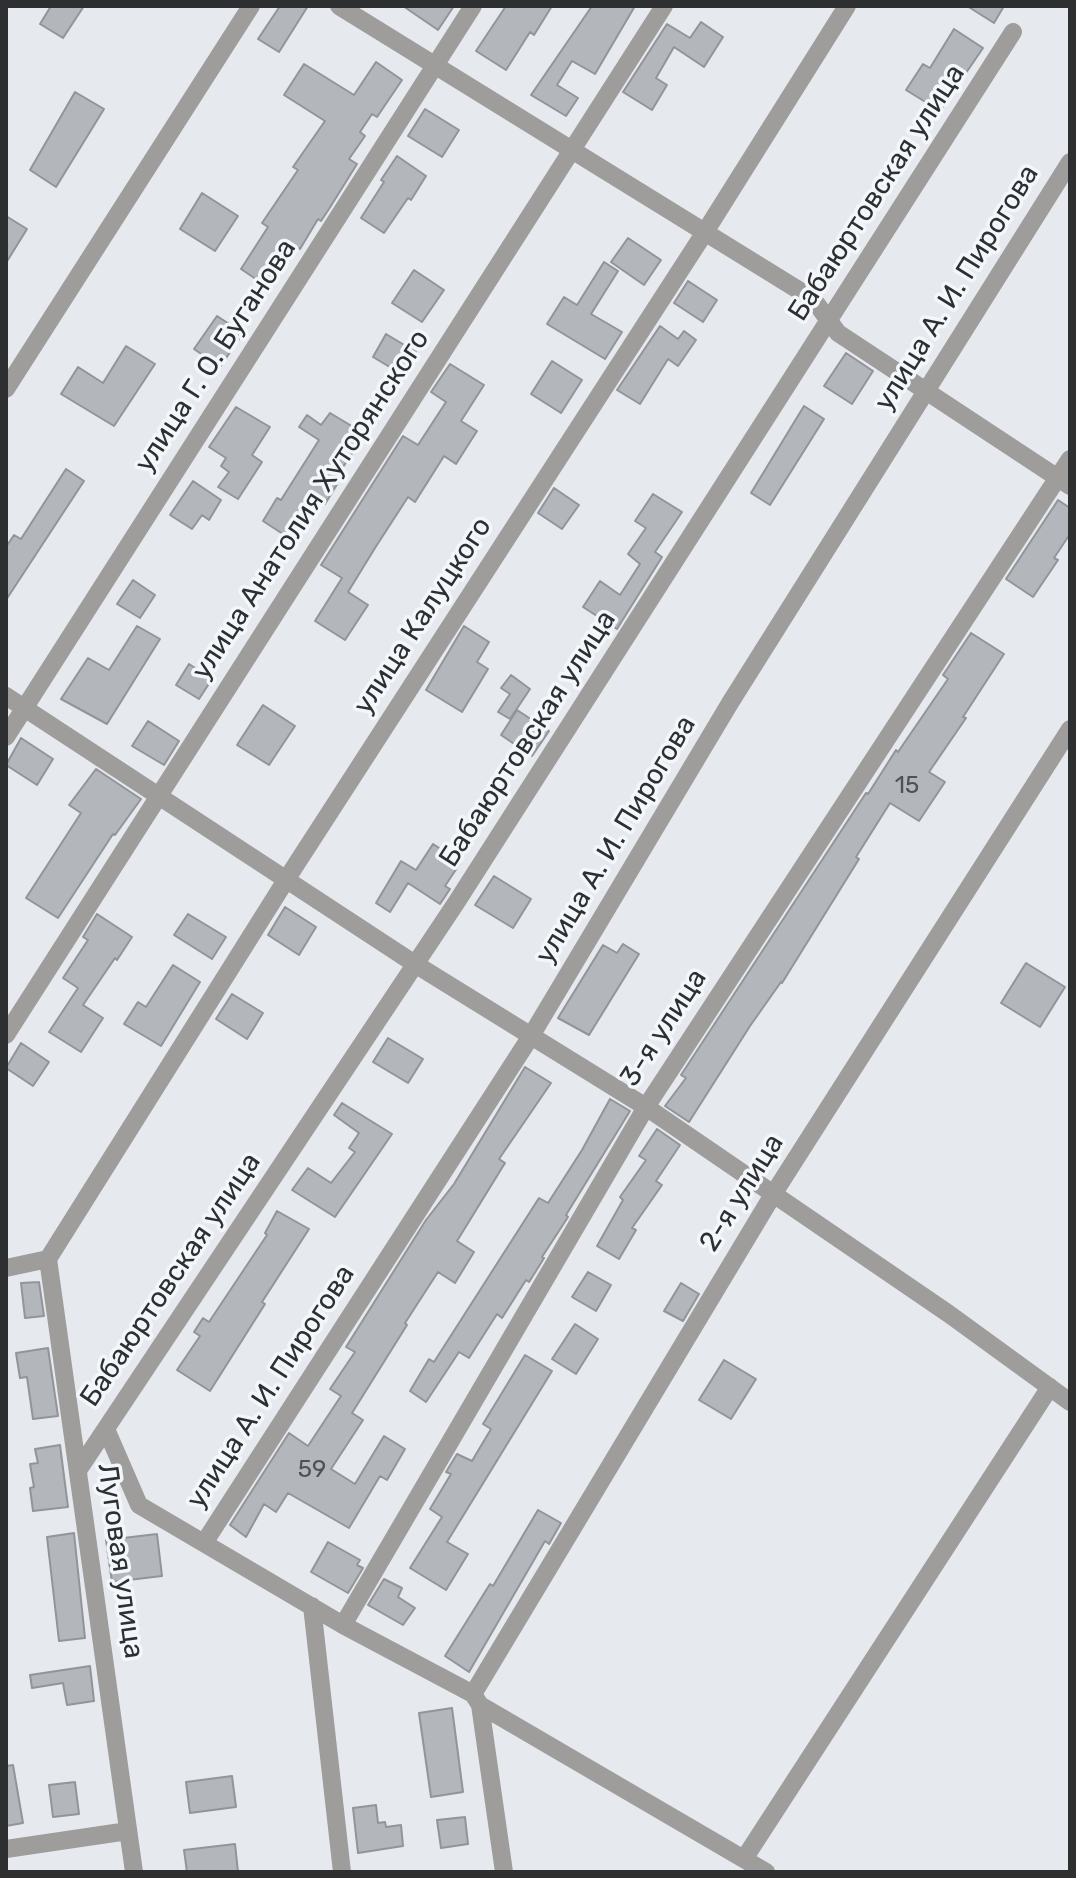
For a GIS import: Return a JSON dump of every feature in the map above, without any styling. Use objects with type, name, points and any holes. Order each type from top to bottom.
[{"type":"street","points":[[6,389],[251,6]]},
{"type":"street","points":[[339,6],[813,299],[838,333],[1064,482]]},
{"type":"street","name":"улица Г. О. Буганова","points":[[6,737],[473,6]]},
{"type":"street","name":"улица Анатолия Хуторянского","points":[[6,1035],[664,6]]},
{"type":"street","name":"улица Калуцкого","points":[[48,1259],[286,880],[705,232],[847,6]]},
{"type":"street","name":"Бабаюртовская улица","points":[[79,1469],[415,964],[1013,32]]},
{"type":"street","name":"улица А. И. Пирогова","points":[[204,1543],[531,1036],[730,703],[1070,162]]},
{"type":"street","name":"3-я улица","points":[[343,1625],[646,1107],[1064,482],[1070,459]]},
{"type":"street","points":[[6,696],[415,964],[646,1107],[949,1314],[1070,1402]]},
{"type":"street","name":"2-я улица","points":[[477,1699],[774,1193],[1070,729]]},
{"type":"street","points":[[6,1268],[48,1259]]},
{"type":"street","name":"Луговая улица","points":[[48,1259],[134,1872]]},
{"type":"street","points":[[744,1859],[1050,1387]]},
{"type":"street","points":[[106,1429],[139,1505],[343,1625],[477,1699],[766,1872]]},
{"type":"street","points":[[312,1606],[342,1872]]},
{"type":"street","points":[[477,1699],[504,1872]]},
{"type":"street","points":[[6,1849],[128,1831]]},
{"type":"building","points":[[51,6],[84,6],[63,38],[40,24]]},
{"type":"building","points":[[280,6],[308,6],[279,52],[258,39]]},
{"type":"building","points":[[403,6],[454,6],[438,30]]},
{"type":"building","points":[[506,6],[552,6],[534,35],[530,32],[506,70],[476,51]]},
{"type":"building","points":[[592,6],[635,6],[595,74],[572,61],[557,85],[578,98],[566,116],[531,95]]},
{"type":"building","points":[[967,6],[1004,6],[994,23]]},
{"type":"building","points":[[701,22],[723,37],[704,67],[674,47],[656,78],[667,85],[652,110],[623,92],[667,24],[690,38]]},
{"type":"building","points":[[954,29],[983,48],[940,111],[906,90],[923,64],[930,68]]},
{"type":"building","points":[[376,62],[402,80],[377,117],[372,114],[360,132],[365,136],[349,159],[357,164],[329,209],[321,221],[318,219],[300,249],[296,246],[269,288],[241,269],[268,227],[262,223],[298,170],[293,167],[325,121],[284,95],[304,64],[354,95]]},
{"type":"building","points":[[75,92],[104,109],[56,187],[30,170]]},
{"type":"building","points":[[425,109],[459,130],[442,157],[408,136]]},
{"type":"building","points":[[397,156],[426,176],[384,233],[361,218]]},
{"type":"building","points":[[202,193],[238,216],[215,251],[180,229]]},
{"type":"building","points":[[6,216],[27,229],[6,263]]},
{"type":"building","points":[[628,238],[661,260],[644,285],[611,262]]},
{"type":"building","points":[[604,262],[618,271],[591,314],[622,332],[605,359],[547,324],[564,297],[577,305]]},
{"type":"building","points":[[414,270],[444,290],[422,322],[392,303]]},
{"type":"building","points":[[688,281],[717,300],[703,322],[674,303]]},
{"type":"building","points":[[217,316],[243,333],[220,367],[194,349]]},
{"type":"building","points":[[660,326],[678,339],[684,331],[696,340],[678,366],[668,359],[640,404],[617,390]]},
{"type":"building","points":[[386,334],[416,352],[403,375],[373,357]]},
{"type":"building","points":[[126,346],[155,364],[114,426],[61,394],[78,367],[103,383]]},
{"type":"building","points":[[846,353],[873,371],[852,404],[824,386]]},
{"type":"building","points":[[552,361],[582,380],[561,413],[531,394]]},
{"type":"building","points":[[450,364],[484,385],[461,421],[477,431],[456,464],[444,456],[415,502],[408,497],[375,548],[348,592],[368,605],[345,640],[315,621],[342,578],[321,565],[403,436],[418,445],[446,402],[431,392]]},
{"type":"building","points":[[804,406],[824,419],[770,505],[751,493]]},
{"type":"building","points":[[236,407],[270,427],[252,455],[262,462],[238,499],[218,487],[229,472],[221,466],[226,458],[209,447]]},
{"type":"building","points":[[330,413],[365,434],[337,476],[341,478],[325,504],[318,500],[292,540],[263,521],[277,498],[281,500],[319,440],[299,427],[307,415],[321,425]]},
{"type":"building","points":[[66,469],[84,481],[6,600],[6,547],[14,535],[21,539]]},
{"type":"building","points":[[193,481],[221,500],[209,520],[202,515],[192,529],[170,515]]},
{"type":"building","points":[[554,488],[579,505],[562,529],[538,513]]},
{"type":"building","points":[[653,494],[682,512],[655,552],[662,557],[617,629],[583,607],[600,581],[620,595],[640,564],[628,554],[646,528],[635,521]]},
{"type":"building","points":[[1058,500],[1070,508],[1070,534],[1054,558],[1058,560],[1033,597],[1006,579]]},
{"type":"building","points":[[133,580],[155,595],[140,618],[117,604]]},
{"type":"building","points":[[137,626],[160,639],[107,724],[61,699],[88,658],[109,670]]},
{"type":"building","points":[[464,626],[489,642],[477,662],[488,669],[462,712],[426,690]]},
{"type":"building","points":[[971,633],[1004,654],[929,772],[945,782],[919,821],[890,803],[782,983],[750,1026],[689,1122],[665,1106],[686,1078],[681,1075],[866,793],[948,679],[943,675]]},
{"type":"building","points":[[189,664],[212,679],[199,699],[176,685]]},
{"type":"building","points":[[511,675],[530,689],[510,719],[498,712],[510,694],[501,688]]},
{"type":"building","points":[[263,705],[295,726],[269,765],[237,745]]},
{"type":"building","points":[[517,710],[549,731],[532,756],[501,735]]},
{"type":"building","points":[[148,721],[179,741],[164,765],[132,746]]},
{"type":"building","points":[[21,738],[53,759],[37,785],[6,765]]},
{"type":"building","points":[[96,769],[141,799],[113,834],[58,918],[26,898],[81,813],[69,805]]},
{"type":"building","points":[[433,844],[461,862],[445,886],[450,889],[440,904],[408,883],[390,912],[376,903],[401,861],[416,870]]},
{"type":"building","points":[[494,876],[531,899],[513,928],[475,905]]},
{"type":"building","points":[[285,907],[316,927],[299,955],[268,935]]},
{"type":"building","points":[[97,914],[132,937],[83,1005],[103,1018],[81,1052],[49,1032],[78,988],[63,978],[88,940],[83,937]]},
{"type":"building","points":[[188,914],[226,937],[212,959],[174,935]]},
{"type":"building","points":[[623,944],[639,954],[589,1035],[558,1018],[603,945],[617,953]]},
{"type":"building","points":[[1026,963],[1065,987],[1040,1027],[1001,1003]]},
{"type":"building","points":[[173,965],[200,982],[161,1046],[124,1024],[138,1002],[146,1007]]},
{"type":"building","points":[[232,994],[263,1013],[247,1039],[216,1019]]},
{"type":"building","points":[[388,1038],[423,1059],[408,1083],[373,1062]]},
{"type":"building","points":[[21,1043],[49,1062],[33,1086],[6,1068]]},
{"type":"building","points":[[525,1067],[551,1083],[499,1159],[505,1163],[457,1241],[474,1252],[455,1283],[438,1272],[352,1413],[363,1420],[331,1469],[355,1484],[384,1436],[405,1449],[387,1480],[380,1476],[349,1528],[288,1493],[276,1512],[264,1504],[246,1537],[230,1525],[289,1433],[308,1446],[341,1396],[330,1389],[355,1352],[346,1347],[426,1220],[454,1184]]},
{"type":"building","points":[[610,1099],[630,1111],[566,1215],[568,1217],[541,1263],[529,1282],[526,1280],[502,1318],[497,1314],[469,1358],[459,1352],[426,1402],[410,1391],[429,1359],[434,1362],[539,1198],[548,1203]]},
{"type":"building","points":[[342,1103],[392,1134],[335,1217],[292,1190],[308,1168],[331,1183],[355,1152],[349,1148],[359,1133],[334,1115]]},
{"type":"building","points":[[657,1129],[680,1145],[656,1181],[662,1185],[632,1228],[636,1230],[619,1259],[597,1246],[623,1200],[620,1197],[646,1160],[639,1156]]},
{"type":"building","points":[[277,1211],[309,1229],[210,1391],[177,1370],[200,1336],[194,1332],[203,1318],[209,1322],[267,1235],[265,1233]]},
{"type":"building","points":[[588,1272],[611,1285],[596,1311],[572,1297]]},
{"type":"building","points":[[39,1282],[44,1316],[25,1318],[21,1283]]},
{"type":"building","points":[[681,1283],[699,1294],[683,1321],[664,1311]]},
{"type":"building","points":[[575,1324],[598,1339],[576,1374],[552,1359]]},
{"type":"building","points":[[48,1348],[58,1416],[33,1419],[27,1377],[20,1378],[16,1353]]},
{"type":"building","points":[[525,1355],[552,1371],[447,1542],[468,1554],[446,1590],[410,1568],[442,1517],[430,1509],[451,1474],[446,1472],[457,1454],[472,1461],[491,1429],[483,1424]]},
{"type":"building","points":[[724,1360],[756,1379],[731,1419],[699,1400]]},
{"type":"building","points":[[60,1445],[68,1507],[33,1511],[30,1488],[34,1487],[30,1464],[38,1463],[35,1449]]},
{"type":"building","points":[[538,1510],[561,1523],[549,1544],[545,1541],[469,1672],[445,1656],[490,1584],[493,1586]]},
{"type":"building","points":[[74,1533],[85,1638],[59,1641],[47,1537]]},
{"type":"building","points":[[157,1534],[162,1576],[112,1582],[106,1540]]},
{"type":"building","points":[[328,1542],[360,1560],[357,1565],[363,1568],[348,1593],[311,1572]]},
{"type":"building","points":[[384,1579],[402,1588],[398,1597],[415,1608],[403,1625],[368,1605]]},
{"type":"building","points":[[90,1666],[94,1701],[67,1705],[63,1683],[32,1688],[30,1675]]},
{"type":"building","points":[[452,1708],[463,1792],[431,1797],[419,1713]]},
{"type":"building","points":[[13,1765],[23,1823],[6,1826],[6,1766]]},
{"type":"building","points":[[232,1776],[236,1807],[190,1813],[186,1782]]},
{"type":"building","points":[[75,1782],[79,1814],[53,1817],[49,1785]]},
{"type":"building","points":[[376,1805],[378,1823],[385,1822],[386,1827],[401,1825],[403,1846],[358,1853],[353,1808]]},
{"type":"building","points":[[465,1817],[468,1844],[441,1848],[437,1820]]},
{"type":"building","points":[[235,1844],[238,1872],[187,1872],[184,1850]]}]
